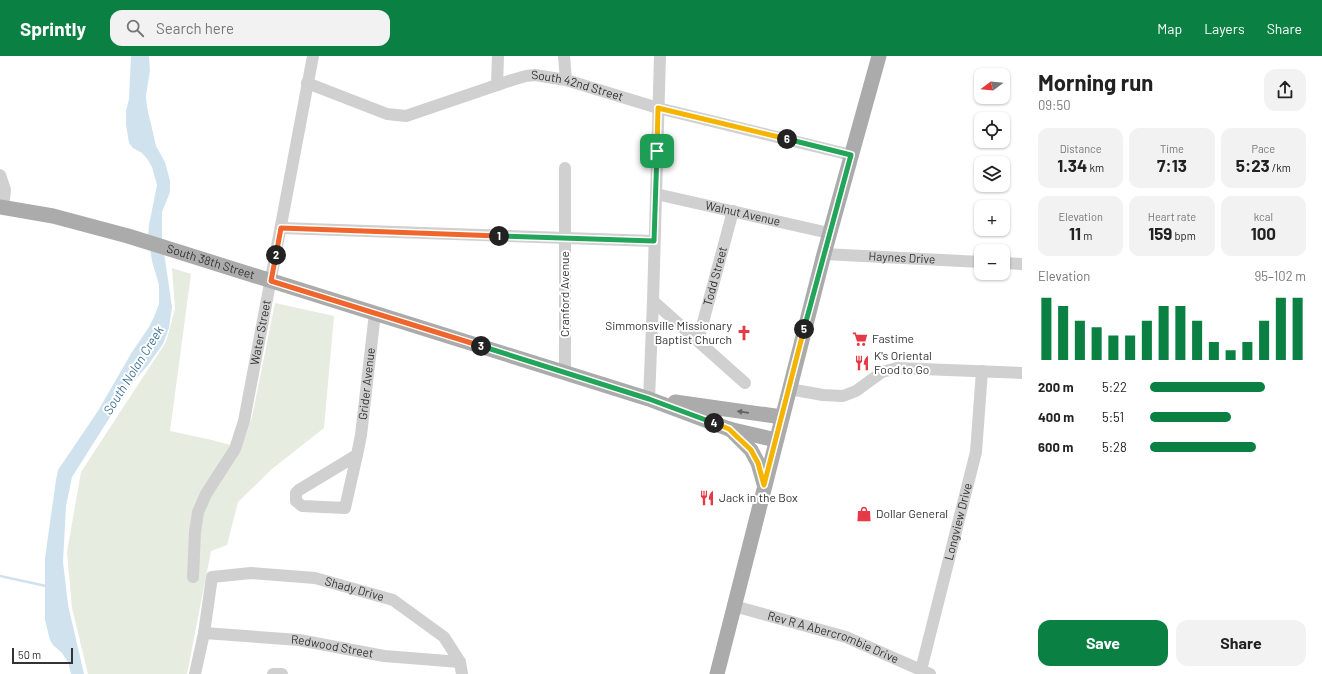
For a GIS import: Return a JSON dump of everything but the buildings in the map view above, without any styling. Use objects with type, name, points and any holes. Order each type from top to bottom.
[{"type":"main road","points":[[717,674],[824,254],[879,56]]},
{"type":"main road","name":"South 38th Street","points":[[1,207],[73,221],[128,236],[649,399],[729,429],[776,440]]},
{"type":"main road","name":"South 38th Street","points":[[649,399],[782,417]]},
{"type":"main road","points":[[729,429],[751,450],[758,463],[764,485]]},
{"type":"street","name":"Water Street","points":[[192,577],[198,512],[206,494],[235,448],[243,426],[313,56]]},
{"type":"street","points":[[497,85],[498,56]]},
{"type":"street","points":[[564,56],[566,80]]},
{"type":"street","points":[[649,399],[660,56]]},
{"type":"street","name":"South 42nd Street","points":[[307,83],[387,114],[406,116],[526,76],[541,76],[566,80],[658,108],[851,155]]},
{"type":"street","name":"Cranford Avenue","points":[[565,168],[565,373]]},
{"type":"street","points":[[0,175],[5,190],[1,207]]},
{"type":"street","name":"Walnut Avenue","points":[[656,194],[830,232]]},
{"type":"street","name":"Todd Street","points":[[698,341],[733,211]]},
{"type":"street","points":[[281,228],[654,241]]},
{"type":"street","name":"Haynes Drive","points":[[824,254],[974,262]]},
{"type":"street","points":[[1010,263],[1022,264]]},
{"type":"street","points":[[653,301],[745,383]]},
{"type":"street","name":"Grider Avenue","points":[[357,455],[299,490],[296,494],[296,501],[302,506],[345,508],[357,455],[361,435],[375,313]]},
{"type":"street","points":[[789,389],[823,395],[843,396],[856,391],[882,372],[897,368],[1022,372]]},
{"type":"street","name":"Longview Drive","points":[[926,672],[976,452],[982,371]]},
{"type":"street","name":"Shady Drive","points":[[204,633],[212,578],[251,573],[315,578],[394,600],[444,637],[460,662],[462,674]]},
{"type":"street","name":"Rev R A Abercrombie Drive","points":[[734,606],[846,637],[926,672]]},
{"type":"street","points":[[199,673],[204,633]]},
{"type":"street","name":"Redwood Street","points":[[204,633],[299,640],[384,656],[460,662]]},
{"type":"street","points":[[273,674],[282,674]]},
{"type":"shaded area","points":[[172,268],[191,274],[170,431],[241,448],[252,417],[275,303],[334,316],[324,428],[272,469],[238,502],[227,545],[211,551],[187,674],[88,674],[72,608],[67,552],[81,472],[166,342],[175,309]]},
{"type":"water","name":"South Nolan Creek","points":[[131,56],[149,56],[150,70],[146,96],[147,107],[156,146],[165,162],[170,181],[170,192],[162,212],[162,239],[172,307],[169,328],[163,344],[148,365],[129,387],[72,477],[66,506],[63,562],[68,605],[84,674],[71,674],[68,662],[50,640],[45,620],[45,558],[58,470],[98,411],[132,352],[149,327],[159,304],[159,285],[152,261],[148,236],[157,185],[152,167],[148,160],[142,153],[133,148],[129,143],[126,125]]},
{"type":"waterway","points":[[0,576],[46,586]]},
{"type":"place","name":"Simmonsville Missionary Baptist Church","points":[[744,333]]},
{"type":"place","name":"Fastime","points":[[860,339]]},
{"type":"place","name":"K's Oriental Food to Go","points":[[862,363]]},
{"type":"place","name":"Jack in the Box","points":[[707,498]]},
{"type":"place","name":"Dollar General","points":[[864,514]]},
{"type":"route","points":[[658,108],[851,155],[764,485],[758,463],[751,450],[729,429],[649,399],[271,281],[281,228],[654,241],[657,151],[658,108]]}]
